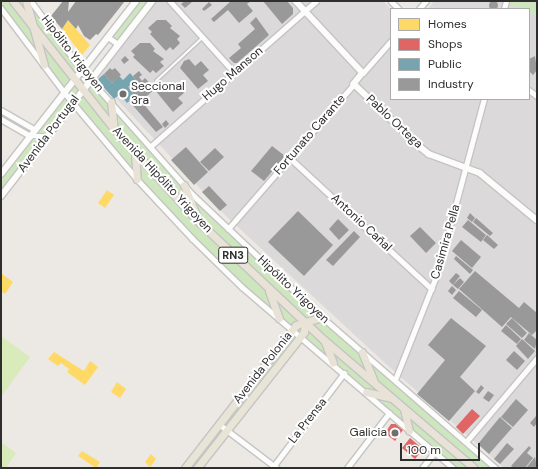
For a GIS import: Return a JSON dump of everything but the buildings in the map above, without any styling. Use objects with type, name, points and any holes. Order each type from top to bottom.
[{"type":"highway","name":"Avenida Hipólito Yrigoyen","points":[[13,1],[114,129],[198,221],[268,289],[324,340],[471,467]]},
{"type":"highway","points":[[26,1],[32,27],[44,65]]},
{"type":"highway","points":[[111,102],[114,129]]},
{"type":"highway","points":[[135,153],[137,179]]},
{"type":"highway","points":[[184,185],[198,221]]},
{"type":"highway","points":[[268,289],[279,318]]},
{"type":"highway","points":[[305,322],[322,317]]},
{"type":"highway","points":[[324,340],[333,363]]},
{"type":"highway","points":[[362,352],[375,383]]},
{"type":"highway","points":[[366,392],[392,398]]},
{"type":"highway","points":[[404,409],[409,430]]},
{"type":"main road","name":"Avenida Portugal","points":[[1,174],[136,1]]},
{"type":"main road","name":"Avenida Portugal","points":[[1,196],[90,79],[152,1]]},
{"type":"main road","name":"Avenida Polonia","points":[[185,468],[293,330],[298,324],[305,322],[306,330],[198,468]]},
{"type":"street","name":"Hipólito Yrigoyen","points":[[31,1],[82,70],[184,185],[228,229],[322,317],[496,468]]},
{"type":"street","points":[[170,1],[235,73]]},
{"type":"street","points":[[296,1],[364,73]]},
{"type":"street","name":"Hugo Manson","points":[[150,148],[316,1]]},
{"type":"street","points":[[1,8],[64,92],[137,179],[242,287],[333,363],[453,468]]},
{"type":"street","points":[[108,37],[118,44]]},
{"type":"street","name":"Fortunato Carante","points":[[228,229],[390,42]]},
{"type":"street","name":"Pablo Ortega","points":[[354,84],[426,152],[467,166],[480,173],[537,220]]},
{"type":"street","name":"Casimira Pella","points":[[395,380],[432,289],[467,166],[484,100]]},
{"type":"street","points":[[1,110],[35,130]]},
{"type":"street","points":[[1,119],[30,136],[48,136]]},
{"type":"street","name":"Antonio Cañal","points":[[290,158],[432,289]]},
{"type":"street","points":[[466,442],[537,358]]},
{"type":"street","name":"La Prensa","points":[[274,467],[344,374]]},
{"type":"street","points":[[347,468],[389,413]]},
{"type":"street","points":[[219,424],[274,467]]},
{"type":"street","points":[[422,468],[435,452]]},
{"type":"lane","points":[[156,81],[203,37]]},
{"type":"shaded area","points":[[157,1],[383,1],[390,8],[390,100],[530,100],[530,9],[537,12],[537,468],[504,468],[386,364],[227,217],[99,80],[99,74]]},
{"type":"shaded area","points":[[434,1],[502,1],[525,8],[429,8]]},
{"type":"green space","points":[[1,1],[31,1],[82,70],[150,147],[250,251],[496,468],[453,468],[301,336],[197,468],[185,468],[293,330],[242,287],[192,238],[73,102],[1,196],[1,174],[30,136],[1,119],[1,110],[35,130],[64,92],[1,8]]},
{"type":"green space","points":[[140,1],[148,1],[118,39],[114,39],[113,36]]},
{"type":"green space","points":[[510,1],[537,1],[537,16],[530,13],[530,8],[509,5]]},
{"type":"green space","points":[[1,336],[30,357],[1,397]]},
{"type":"green space","points":[[1,442],[16,453],[6,468],[1,468]]},
{"type":"place","name":"Seccional 3ra","points":[[123,94]]},
{"type":"place","name":"Galicia","points":[[395,433]]}]
